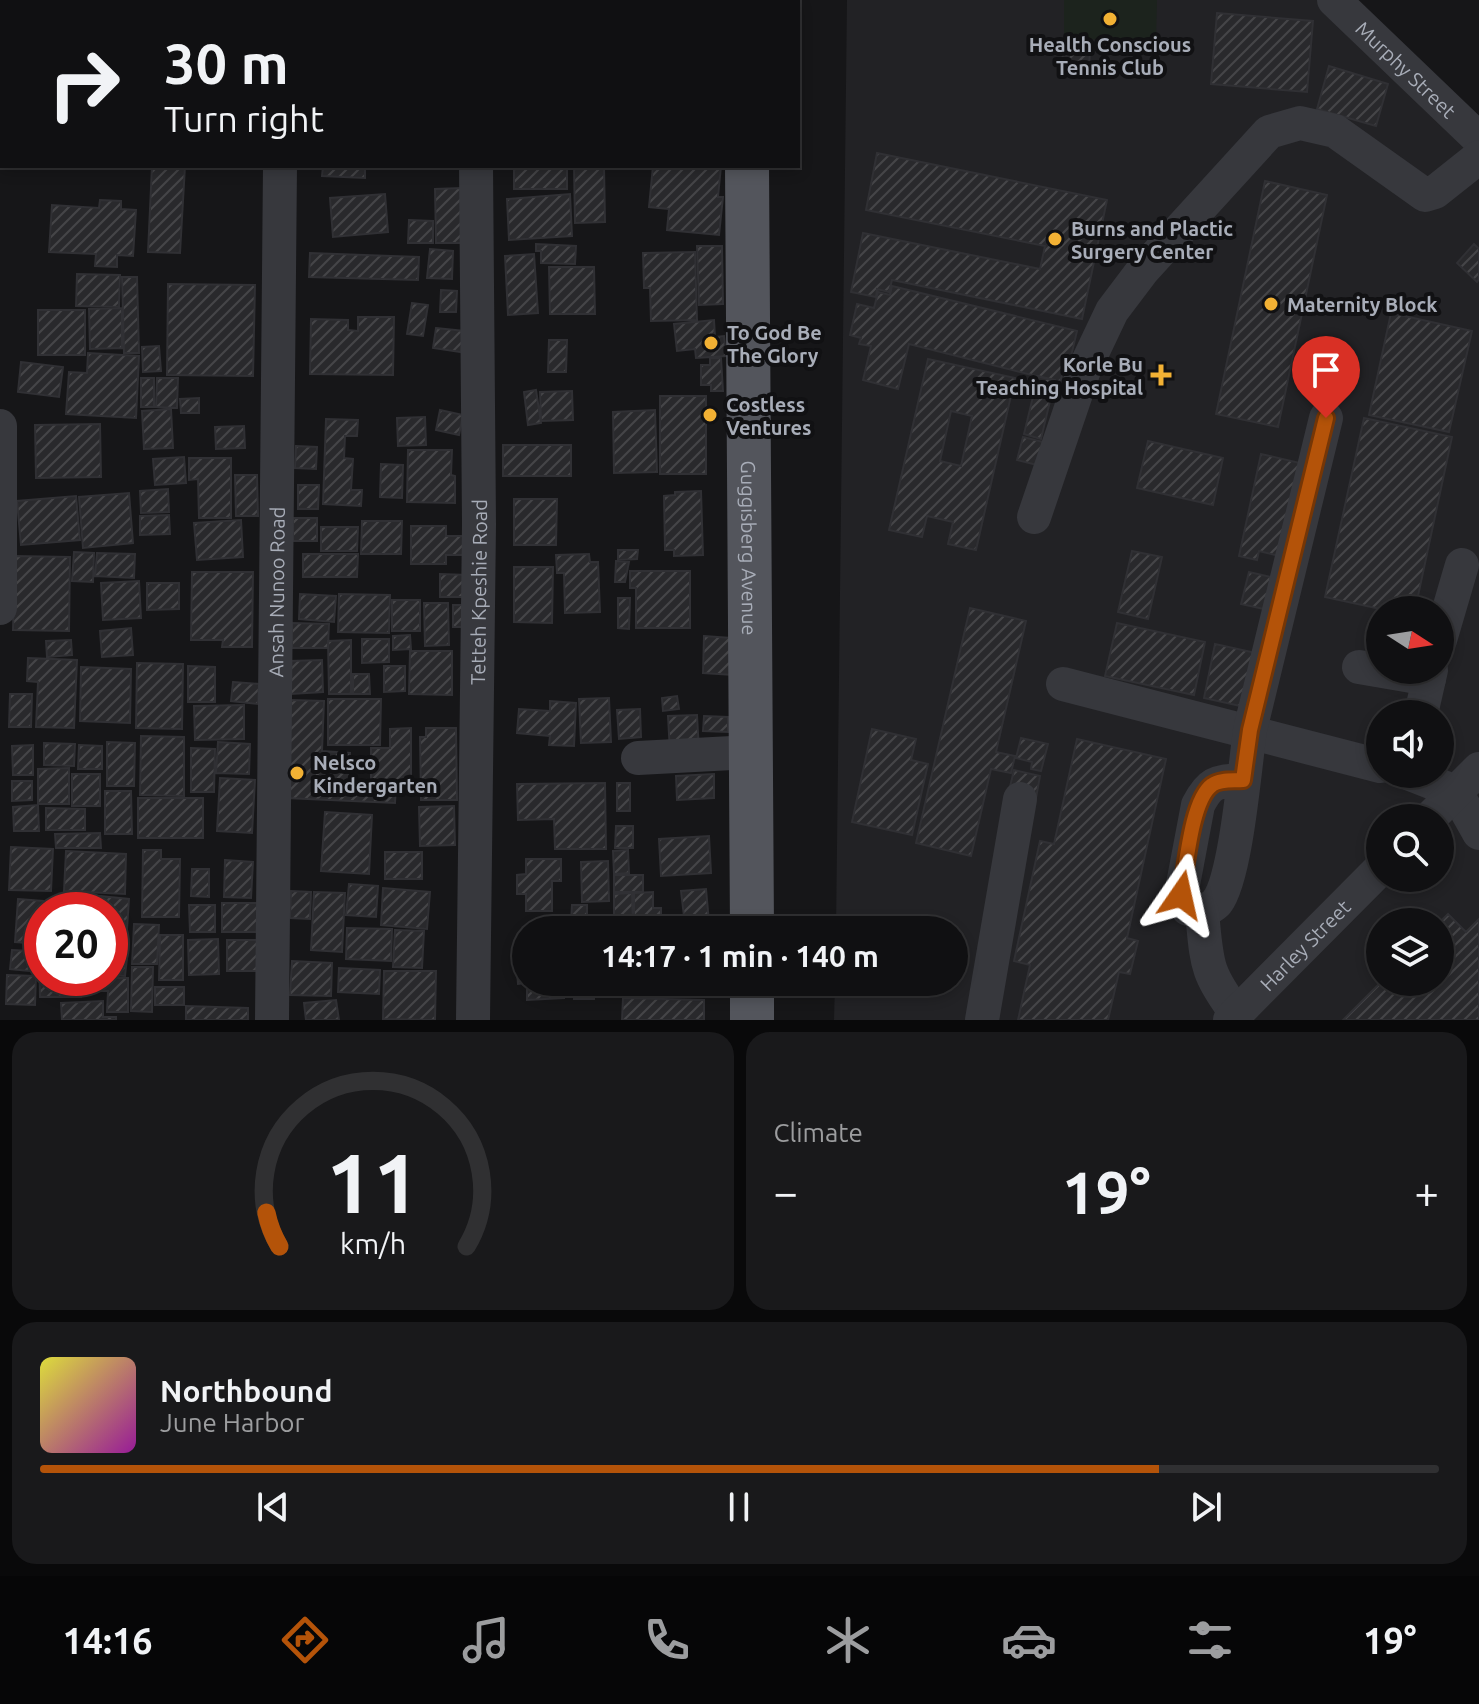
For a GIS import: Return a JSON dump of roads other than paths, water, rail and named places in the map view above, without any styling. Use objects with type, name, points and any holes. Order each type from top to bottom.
[{"type":"main road","name":"Guggisberg Avenue","points":[[747,168],[752,916]]},
{"type":"main road","points":[[752,996],[752,1020]]},
{"type":"street","name":"Murphy Street","points":[[1334,0],[1479,139]]},
{"type":"street","points":[[1034,517],[1084,370],[1112,311],[1143,270],[1269,132],[1300,123],[1335,131],[1425,195],[1435,192],[1479,157]]},
{"type":"street","name":"Ansah Nunoo Road","points":[[272,1020],[280,168]]},
{"type":"street","name":"Tetteh Kpeshie Road","points":[[473,1020],[479,524],[476,168]]},
{"type":"street","points":[[1234,1017],[1207,965],[1202,912],[1188,909],[1181,895],[1198,805],[1205,791],[1215,782],[1243,780],[1250,730],[1326,418]]},
{"type":"street","points":[[0,426],[0,608]]},
{"type":"street","points":[[1453,596],[1462,565]]},
{"type":"street","points":[[1359,667],[1366,668]]},
{"type":"street","points":[[1063,684],[1366,762]]},
{"type":"street","points":[[638,758],[751,752]]},
{"type":"street","points":[[1444,804],[1468,781]]},
{"type":"street","points":[[1468,781],[1479,833]]},
{"type":"street","points":[[982,1020],[1020,799]]},
{"type":"street","name":"Harley Street","points":[[1234,1017],[1366,883]]},
{"type":"place","name":"Health Conscious Tennis Club","points":[[1110,19]]},
{"type":"place","name":"Burns and Plactic Surgery Center","points":[[1055,239]]},
{"type":"place","name":"Maternity Block","points":[[1271,304]]},
{"type":"place","name":"To God Be The Glory","points":[[711,343]]},
{"type":"place","name":"Korle Bu Teaching Hospital","points":[[1161,375]]},
{"type":"place","name":"Costless Ventures","points":[[710,415]]},
{"type":"place","name":"Nelsco Kindergarten","points":[[297,773]]}]
